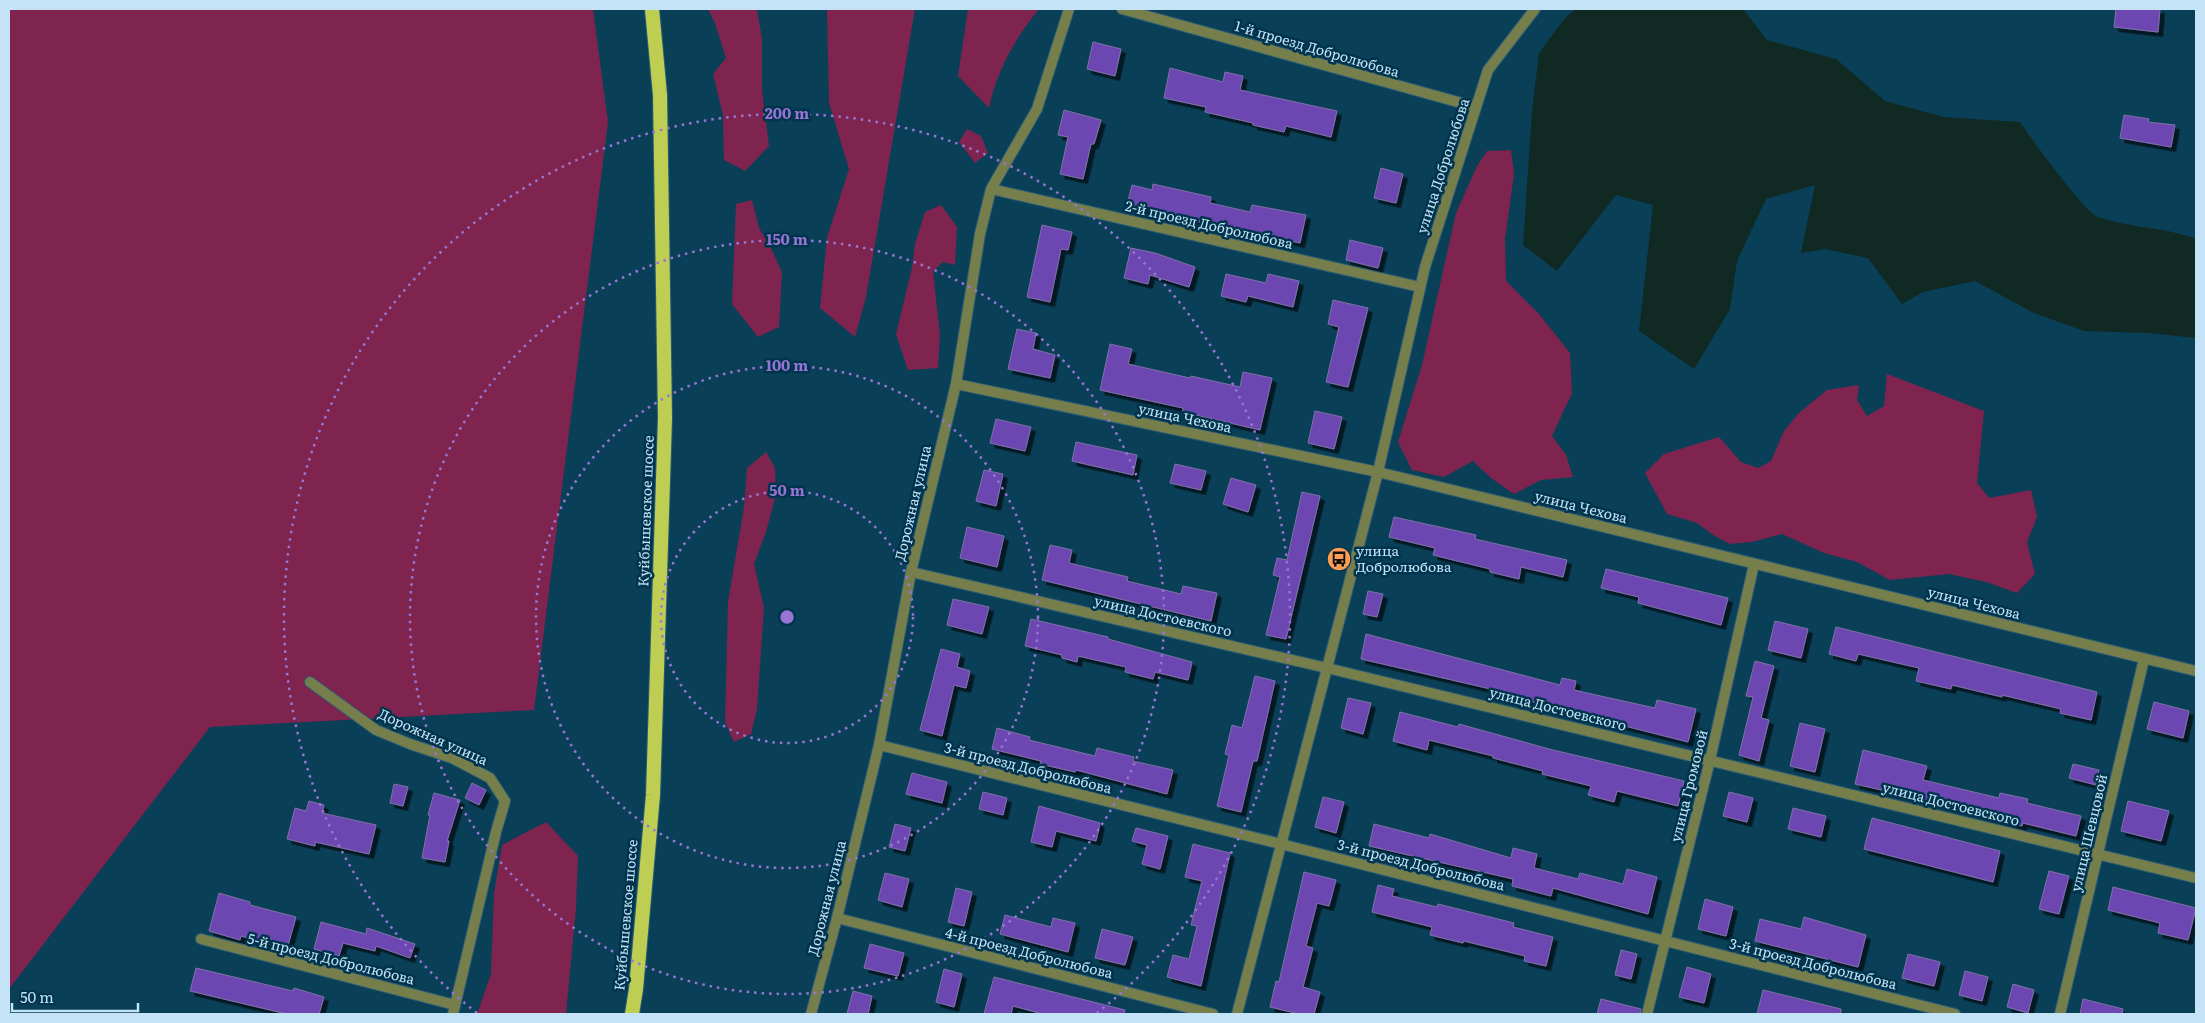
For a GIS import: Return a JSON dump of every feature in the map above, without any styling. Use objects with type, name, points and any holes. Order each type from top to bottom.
[{"type":"highway","name":"Куйбышевское шоссе","points":[[632,1014],[636,990],[654,795],[665,418],[660,95],[652,9]]},
{"type":"street","name":"Дорожная улица","points":[[811,1014],[837,918],[879,745],[911,572],[956,384],[980,234],[991,190],[1037,109],[1069,9]]},
{"type":"street","name":"1-й проезд Добролюбова","points":[[1122,9],[1476,107]]},
{"type":"street","name":"улица Добролюбова","points":[[1237,1014],[1378,472],[1425,267],[1488,70],[1535,9]]},
{"type":"street","name":"2-й проезд Добролюбова","points":[[991,190],[1420,288]]},
{"type":"street","name":"улица Чехова","points":[[956,384],[1378,472],[2196,671]]},
{"type":"street","name":"улица Громовой","points":[[1647,1014],[1710,760],[1754,564]]},
{"type":"street","name":"улица Достоевского","points":[[911,572],[1327,668],[2196,878]]},
{"type":"street","name":"улица Шевцовой","points":[[2060,1014],[2144,658]]},
{"type":"street","name":"Дорожная улица","points":[[310,682],[376,730],[452,758],[490,778],[505,801],[454,1009]]},
{"type":"street","name":"3-й проезд Добролюбова","points":[[879,745],[1955,1014]]},
{"type":"street","name":"4-й проезд Добролюбова","points":[[837,918],[1214,1014]]},
{"type":"street","name":"5-й проезд Добролюбова","points":[[201,939],[454,1009]]},
{"type":"shaded area","points":[[9,9],[593,9],[608,122],[534,710],[210,727],[9,989]]},
{"type":"shaded area","points":[[708,9],[757,9],[762,39],[762,90],[769,146],[745,171],[724,160],[723,115],[713,74],[726,58],[715,23]]},
{"type":"shaded area","points":[[827,9],[915,9],[866,297],[855,337],[820,308],[827,238],[849,169],[829,103]]},
{"type":"shaded area","points":[[968,9],[1039,9],[1022,31],[1008,56],[997,81],[989,108],[958,76]]},
{"type":"shaded area","points":[[1576,9],[1743,9],[1767,40],[1836,59],[1885,101],[1944,117],[2020,122],[2082,203],[2098,217],[2110,221],[2172,232],[2196,239],[2196,338],[2149,333],[2084,331],[2034,313],[1975,281],[1923,292],[1902,304],[1868,258],[1825,249],[1801,253],[1815,185],[1766,199],[1737,261],[1730,309],[1694,369],[1639,331],[1653,205],[1616,195],[1557,271],[1523,245],[1532,111],[1539,53],[1565,18]]},
{"type":"shaded area","points":[[967,129],[981,136],[988,153],[975,163],[959,142]]},
{"type":"shaded area","points":[[1511,150],[1514,174],[1505,239],[1506,281],[1539,314],[1570,353],[1572,393],[1552,436],[1566,455],[1573,477],[1541,480],[1514,494],[1491,478],[1473,461],[1444,477],[1412,470],[1398,442],[1422,365],[1456,213],[1477,166],[1487,151]]},
{"type":"shaded area","points":[[752,200],[759,228],[782,272],[779,327],[758,337],[732,304],[736,204]]},
{"type":"shaded area","points":[[941,205],[957,227],[955,265],[943,262],[933,271],[940,335],[938,368],[908,370],[896,334],[912,268],[915,244],[925,212]]},
{"type":"shaded area","points":[[1887,374],[1984,411],[1977,483],[1989,498],[2031,490],[2037,517],[2027,542],[2035,574],[2017,593],[1986,582],[1949,574],[1890,580],[1857,562],[1824,553],[1782,534],[1752,542],[1730,544],[1713,535],[1697,523],[1667,514],[1645,473],[1664,454],[1719,437],[1741,462],[1758,468],[1771,461],[1784,431],[1799,413],[1827,390],[1859,385],[1857,400],[1867,416],[1884,406]]},
{"type":"shaded area","points":[[766,452],[775,468],[776,494],[766,532],[754,564],[764,608],[757,709],[751,734],[734,742],[725,722],[728,602],[744,507],[747,468]]},
{"type":"shaded area","points":[[546,822],[578,856],[576,908],[566,1014],[477,1014],[491,974],[494,893],[502,845]]},
{"type":"building","points":[[2116,9],[2160,9],[2158,32],[2114,27]]},
{"type":"building","points":[[1093,42],[1121,49],[1115,76],[1087,69]]},
{"type":"building","points":[[1170,68],[1223,82],[1225,72],[1243,76],[1240,90],[1337,111],[1331,137],[1286,126],[1284,132],[1253,125],[1253,123],[1205,112],[1206,107],[1164,98]]},
{"type":"building","points":[[1064,110],[1101,120],[1094,144],[1091,144],[1083,179],[1060,174],[1068,137],[1058,135]]},
{"type":"building","points":[[2124,115],[2149,119],[2148,122],[2175,125],[2171,147],[2120,138]]},
{"type":"building","points":[[1381,168],[1403,174],[1396,203],[1374,198]]},
{"type":"building","points":[[1153,184],[1211,197],[1210,203],[1250,212],[1252,205],[1306,215],[1300,243],[1260,234],[1259,236],[1127,205],[1132,185],[1152,190]]},
{"type":"building","points":[[1042,225],[1072,232],[1068,250],[1061,249],[1050,302],[1027,297]]},
{"type":"building","points":[[1350,240],[1383,248],[1378,268],[1346,260]]},
{"type":"building","points":[[1131,248],[1155,253],[1195,267],[1189,287],[1150,275],[1148,284],[1124,278]]},
{"type":"building","points":[[1226,274],[1266,283],[1268,274],[1299,281],[1293,307],[1248,296],[1246,302],[1221,296]]},
{"type":"building","points":[[1333,300],[1368,308],[1348,387],[1326,382],[1339,327],[1328,324]]},
{"type":"building","points":[[1017,329],[1036,333],[1033,349],[1055,355],[1050,378],[1008,369]]},
{"type":"building","points":[[1110,344],[1132,349],[1128,364],[1190,378],[1191,376],[1240,387],[1243,372],[1272,378],[1260,430],[1183,412],[1183,408],[1100,390]]},
{"type":"building","points":[[1315,411],[1342,417],[1334,449],[1308,443]]},
{"type":"building","points":[[996,419],[1031,427],[1025,451],[990,443]]},
{"type":"building","points":[[1076,442],[1137,455],[1133,475],[1072,461]]},
{"type":"building","points":[[1175,464],[1206,471],[1201,490],[1170,483]]},
{"type":"building","points":[[984,470],[1003,474],[996,506],[976,501]]},
{"type":"building","points":[[1231,478],[1256,485],[1248,512],[1223,504]]},
{"type":"building","points":[[1302,492],[1320,496],[1286,639],[1266,635],[1280,577],[1273,575],[1277,558],[1287,560]]},
{"type":"building","points":[[1394,517],[1476,535],[1475,539],[1567,560],[1563,577],[1521,567],[1519,579],[1490,572],[1490,569],[1433,555],[1435,548],[1389,537]]},
{"type":"building","points":[[967,527],[1004,536],[997,567],[960,558]]},
{"type":"building","points":[[1050,545],[1072,550],[1069,563],[1128,577],[1127,581],[1181,594],[1183,586],[1217,593],[1211,621],[1042,580]]},
{"type":"building","points":[[1606,569],[1728,598],[1721,625],[1638,603],[1639,597],[1601,588]]},
{"type":"building","points":[[1368,591],[1383,594],[1377,617],[1363,614]]},
{"type":"building","points":[[953,599],[989,607],[982,634],[947,625]]},
{"type":"building","points":[[1031,619],[1108,637],[1108,639],[1192,662],[1188,680],[1155,672],[1153,679],[1125,672],[1126,667],[1078,656],[1077,662],[1062,658],[1062,655],[1025,646]]},
{"type":"building","points":[[1775,621],[1808,629],[1801,658],[1768,650]]},
{"type":"building","points":[[1836,627],[2097,692],[2091,720],[2060,713],[2061,709],[2002,695],[2002,697],[1952,685],[1951,689],[1916,681],[1919,668],[1858,654],[1856,661],[1829,654]]},
{"type":"building","points":[[1366,634],[1560,685],[1562,678],[1576,681],[1574,690],[1655,708],[1657,700],[1696,709],[1688,742],[1609,722],[1609,720],[1507,696],[1508,693],[1361,659]]},
{"type":"building","points":[[941,649],[960,654],[957,667],[970,671],[966,688],[954,685],[942,736],[920,730]]},
{"type":"building","points":[[1755,661],[1774,666],[1761,718],[1769,720],[1759,761],[1739,755],[1753,697],[1746,696]]},
{"type":"building","points":[[1255,676],[1275,681],[1257,761],[1253,761],[1241,812],[1217,806],[1229,755],[1225,754],[1232,725],[1242,728]]},
{"type":"building","points":[[1348,698],[1371,703],[1363,734],[1341,728]]},
{"type":"building","points":[[2154,702],[2189,711],[2183,738],[2147,729]]},
{"type":"building","points":[[1400,712],[1458,727],[1459,724],[1549,749],[1684,781],[1678,806],[1617,791],[1614,802],[1588,795],[1591,786],[1542,774],[1543,771],[1493,758],[1493,756],[1429,740],[1427,750],[1393,741]]},
{"type":"building","points":[[1800,723],[1825,729],[1815,772],[1790,766]]},
{"type":"building","points":[[997,728],[1030,737],[1029,740],[1095,756],[1097,748],[1134,757],[1133,761],[1173,770],[1167,794],[1076,770],[1075,772],[1040,764],[1041,761],[992,749]]},
{"type":"building","points":[[1863,750],[1927,766],[1923,780],[1999,798],[2000,793],[2028,799],[2027,803],[2081,816],[2076,836],[2023,823],[2022,826],[1939,803],[1855,784]]},
{"type":"building","points":[[2073,764],[2099,770],[2096,785],[2069,778]]},
{"type":"building","points":[[912,773],[947,782],[942,803],[906,794]]},
{"type":"building","points":[[472,783],[486,790],[479,805],[465,798]]},
{"type":"building","points":[[394,784],[408,787],[403,806],[390,803]]},
{"type":"building","points":[[983,792],[1007,798],[1003,815],[979,809]]},
{"type":"building","points":[[1729,792],[1753,798],[1747,822],[1723,816]]},
{"type":"building","points":[[434,793],[460,800],[447,841],[449,841],[445,862],[422,858],[430,815],[428,815]]},
{"type":"building","points":[[1323,797],[1344,802],[1336,833],[1315,827]]},
{"type":"building","points":[[309,801],[324,805],[322,813],[376,825],[369,854],[315,842],[315,846],[287,839],[295,808],[306,811]]},
{"type":"building","points":[[2128,801],[2169,811],[2161,841],[2121,831]]},
{"type":"building","points":[[1039,806],[1100,823],[1096,841],[1056,831],[1052,847],[1031,842]]},
{"type":"building","points":[[1793,808],[1826,816],[1821,837],[1788,829]]},
{"type":"building","points":[[1872,818],[2000,851],[1993,882],[1864,849]]},
{"type":"building","points":[[895,824],[911,828],[905,851],[889,847]]},
{"type":"building","points":[[1374,824],[1429,838],[1430,834],[1511,858],[1513,848],[1537,854],[1534,868],[1578,879],[1580,873],[1623,884],[1627,869],[1657,877],[1648,914],[1553,888],[1551,896],[1512,886],[1513,879],[1369,846]]},
{"type":"building","points":[[1136,828],[1168,836],[1160,869],[1142,864],[1147,845],[1132,841]]},
{"type":"building","points":[[1193,844],[1230,853],[1201,986],[1167,977],[1173,955],[1189,959],[1197,926],[1191,925],[1202,881],[1185,877]]},
{"type":"building","points":[[2049,871],[2069,876],[2059,914],[2039,909]]},
{"type":"building","points":[[1304,872],[1336,880],[1329,906],[1317,903],[1306,946],[1313,948],[1303,987],[1320,992],[1314,1014],[1299,1014],[1270,1007],[1276,981],[1279,982]]},
{"type":"building","points":[[885,873],[909,879],[902,907],[878,900]]},
{"type":"building","points":[[1378,885],[1394,889],[1392,896],[1437,907],[1438,904],[1514,923],[1513,927],[1553,937],[1546,966],[1524,961],[1525,956],[1430,935],[1432,927],[1372,912]]},
{"type":"building","points":[[2113,887],[2196,908],[2188,940],[2158,933],[2160,923],[2108,910]]},
{"type":"building","points":[[956,888],[972,892],[964,926],[948,922]]},
{"type":"building","points":[[219,893],[250,902],[250,905],[296,917],[287,949],[241,936],[240,940],[209,931]]},
{"type":"building","points":[[1705,899],[1733,907],[1726,936],[1698,929]]},
{"type":"building","points":[[1005,915],[1051,927],[1053,918],[1075,923],[1068,952],[1000,934]]},
{"type":"building","points":[[1804,917],[1866,935],[1858,967],[1755,941],[1760,919],[1801,929]]},
{"type":"building","points":[[321,922],[366,934],[367,928],[415,944],[410,958],[376,946],[375,951],[343,943],[339,956],[314,949]]},
{"type":"building","points":[[1102,929],[1133,937],[1125,965],[1095,958]]},
{"type":"building","points":[[870,944],[904,953],[898,976],[864,968]]},
{"type":"building","points":[[1621,950],[1637,954],[1631,979],[1615,975]]},
{"type":"building","points":[[1908,954],[1940,962],[1934,986],[1902,978]]},
{"type":"building","points":[[1687,967],[1711,974],[1704,1003],[1679,997]]},
{"type":"building","points":[[196,968],[293,991],[294,988],[324,997],[319,1014],[287,1014],[190,991]]},
{"type":"building","points":[[944,969],[962,974],[954,1007],[936,1002]]},
{"type":"building","points":[[1965,971],[1988,977],[1982,1001],[1959,995]]},
{"type":"building","points":[[994,977],[1125,1010],[1124,1014],[1043,1014],[1013,1006],[1011,1014],[984,1014]]},
{"type":"building","points":[[2013,984],[2034,990],[2028,1013],[2007,1007]]},
{"type":"building","points":[[1763,990],[1841,1009],[1841,1014],[1757,1014]]},
{"type":"building","points":[[853,991],[872,996],[868,1014],[847,1014]]},
{"type":"building","points":[[1601,999],[1641,1009],[1640,1014],[1597,1014]]},
{"type":"building","points":[[2083,999],[2123,1009],[2122,1014],[2080,1014]]},
{"type":"place","name":"улица Добролюбова","points":[[1339,559]]}]
